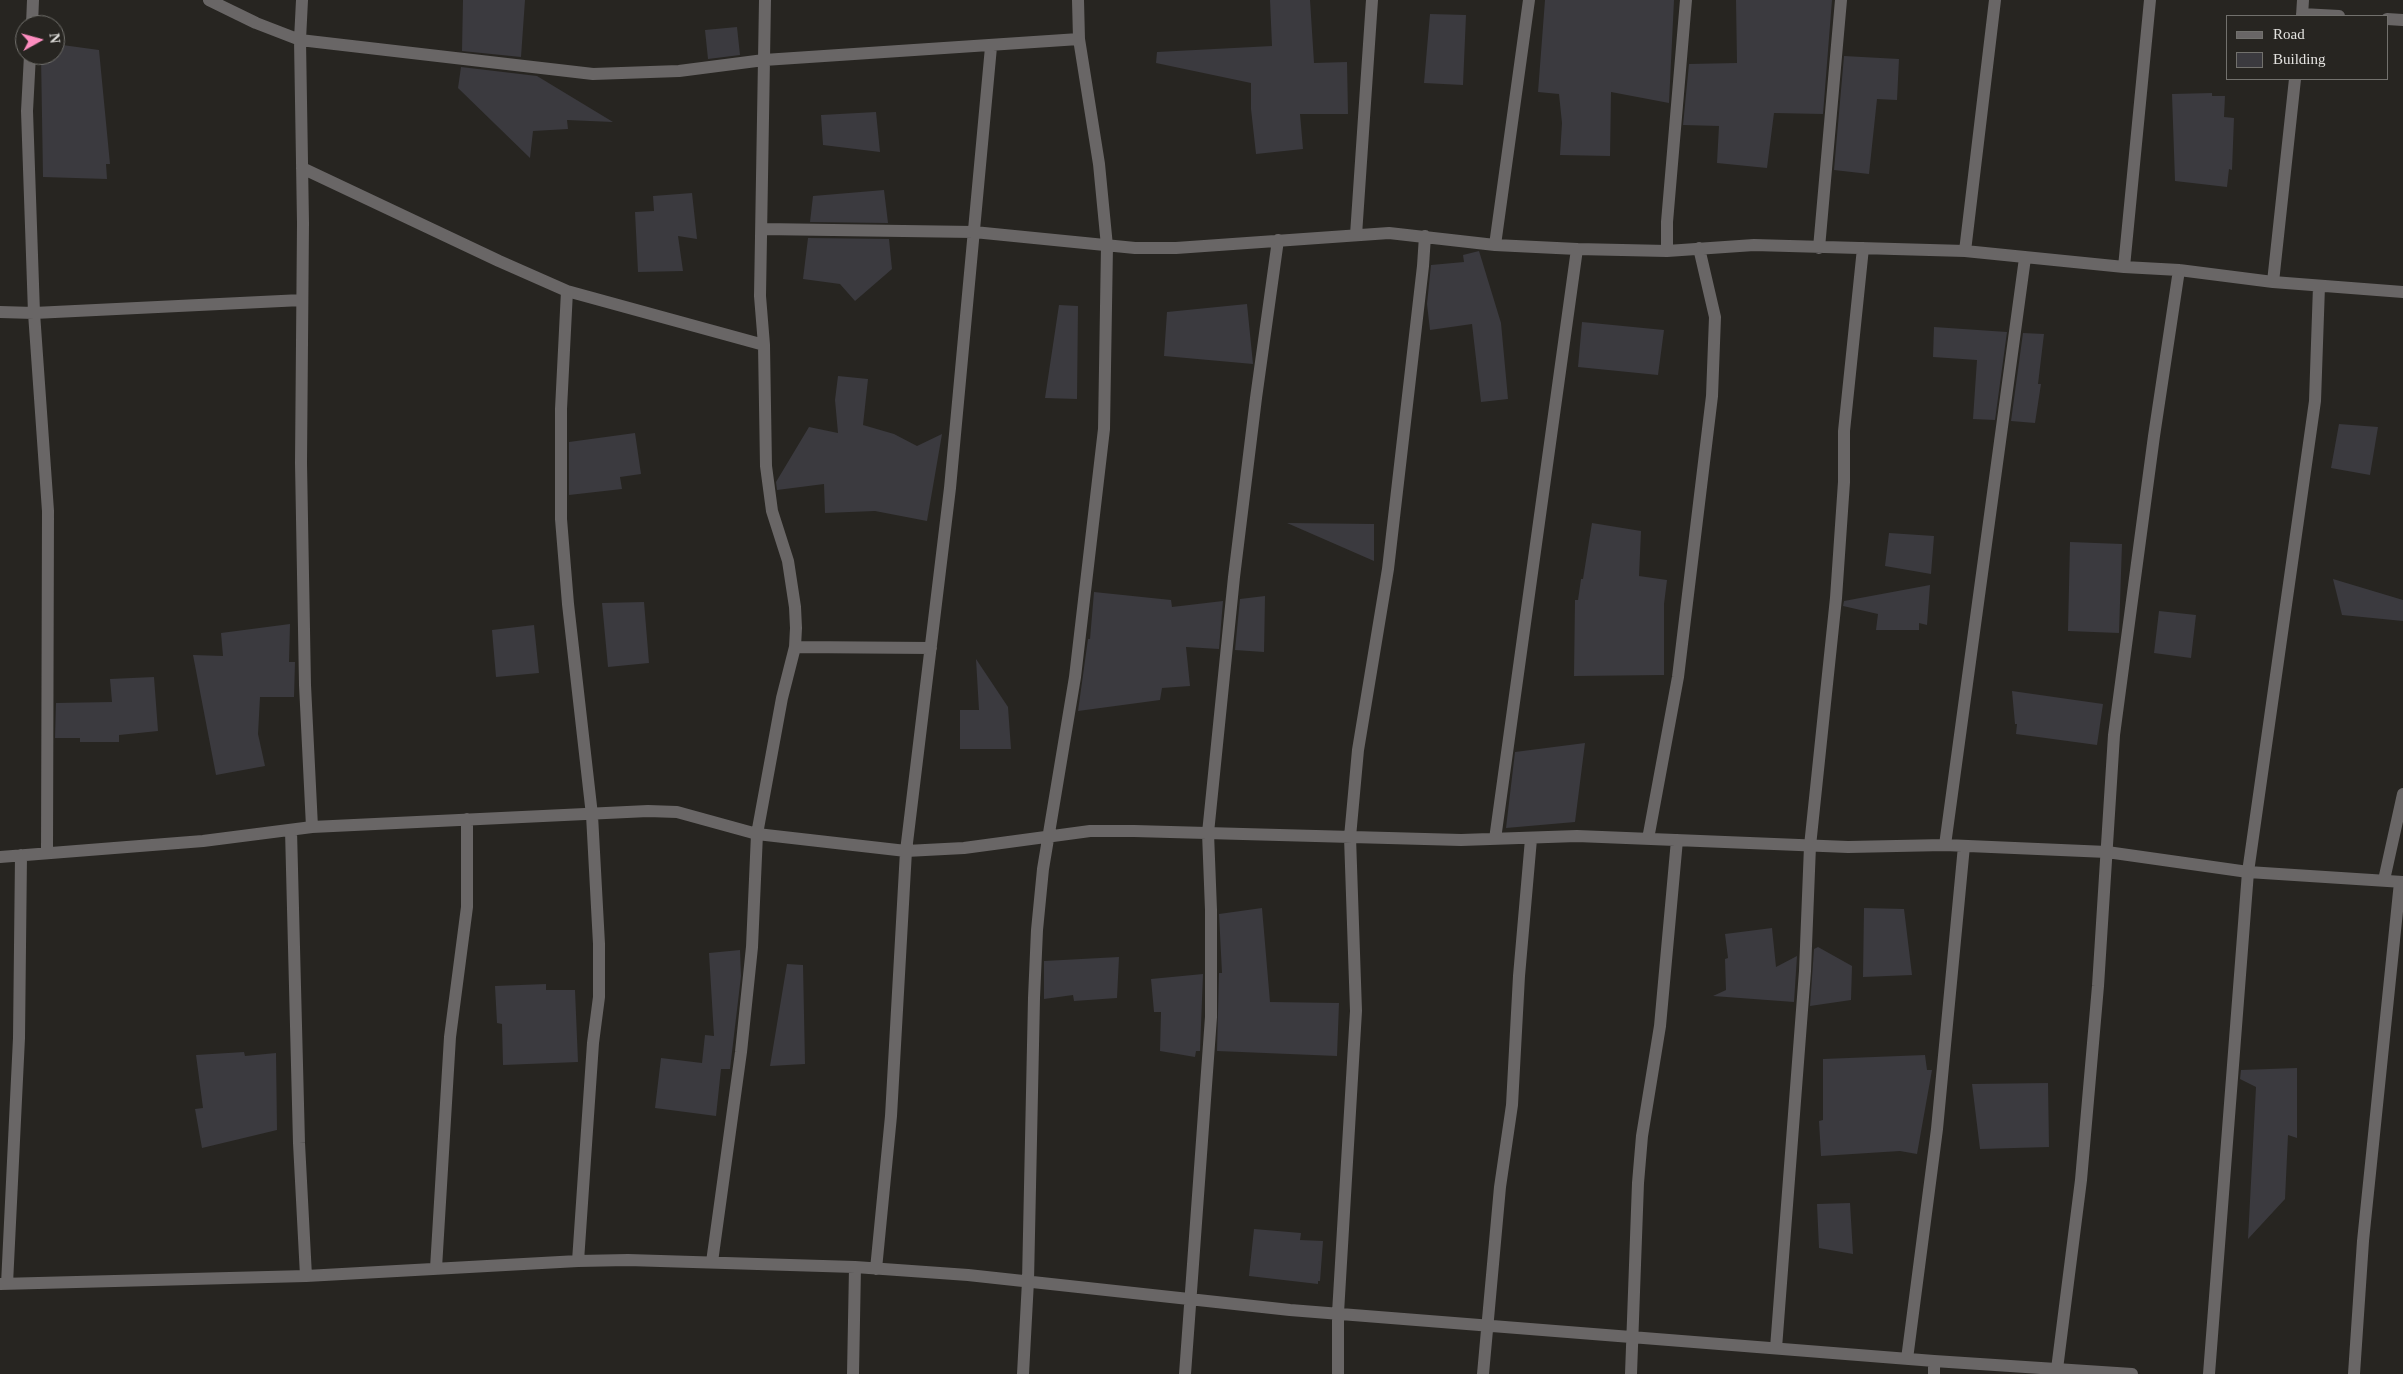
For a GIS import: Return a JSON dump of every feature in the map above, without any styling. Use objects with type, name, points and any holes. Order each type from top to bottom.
[{"type":"street","points":[[32,15],[33,0]]},
{"type":"street","points":[[210,0],[256,23],[300,40],[594,74],[679,72],[764,60],[991,47],[1079,39]]},
{"type":"street","points":[[302,0],[300,40],[302,168],[301,473],[306,685],[312,827]]},
{"type":"street","points":[[712,1262],[741,1052],[752,947],[757,834],[782,698],[795,647],[795,607],[788,561],[772,511],[766,466],[764,345],[760,296],[765,0]]},
{"type":"street","points":[[1023,1374],[1028,1281],[1037,930],[1048,837],[1075,677],[1104,429],[1107,246],[1099,164],[1079,39],[1078,0]]},
{"type":"street","points":[[1356,235],[1372,0]]},
{"type":"street","points":[[1495,245],[1529,0]]},
{"type":"street","points":[[1667,251],[1666,222],[1686,0]]},
{"type":"street","points":[[1819,248],[1841,0]]},
{"type":"street","points":[[1965,251],[1995,0]]},
{"type":"street","points":[[2124,267],[2150,0]]},
{"type":"street","points":[[2302,15],[2303,0]]},
{"type":"street","points":[[2388,19],[2403,20]]},
{"type":"street","points":[[876,1269],[891,1116],[906,851],[950,488],[991,47]]},
{"type":"street","points":[[29,65],[27,111],[34,313],[48,511],[47,852]]},
{"type":"street","points":[[2274,282],[2295,80]]},
{"type":"street","points":[[302,168],[567,291],[764,345]]},
{"type":"street","points":[[762,229],[974,232],[1107,246],[1176,248],[1388,233],[1495,245],[1577,250],[1667,251],[1754,245],[1965,251],[2124,267],[2179,270],[2274,282],[2403,292]]},
{"type":"street","points":[[1338,1374],[1338,1313],[1356,1011],[1350,837],[1358,750],[1388,569],[1425,236]]},
{"type":"street","points":[[1185,1374],[1189,1297],[1211,1017],[1211,910],[1208,833],[1234,577],[1278,240]]},
{"type":"street","points":[[1648,839],[1678,677],[1712,396],[1715,317],[1699,248]]},
{"type":"street","points":[[1776,1348],[1805,971],[1810,846],[1836,598],[1844,482],[1846,413],[1864,248]]},
{"type":"street","points":[[1495,839],[1577,250]]},
{"type":"street","points":[[1945,845],[2025,258]]},
{"type":"street","points":[[2057,1369],[2081,1180],[2098,995],[2114,735],[2154,436],[2179,270]]},
{"type":"street","points":[[2209,1374],[2248,872],[2315,401],[2319,286]]},
{"type":"street","points":[[567,291],[561,409],[561,519],[568,604],[592,815],[599,944],[599,997],[592,1043],[578,1261]]},
{"type":"street","points":[[0,312],[34,313],[302,300]]},
{"type":"street","points":[[795,647],[931,648]]},
{"type":"street","points":[[2384,880],[2403,794]]},
{"type":"street","points":[[0,857],[203,841],[312,827],[648,811],[678,812],[757,834],[906,851],[964,848],[1090,831],[1495,839],[1577,836],[1810,846],[1945,845],[2107,852],[2248,872],[2402,882],[2363,1242],[2354,1374]]},
{"type":"street","points":[[436,1268],[450,1036],[466,908],[467,819]]},
{"type":"street","points":[[291,830],[299,1143],[306,1276]]},
{"type":"street","points":[[1483,1374],[1486,1326],[1494,1272],[1500,1187],[1512,1105],[1519,976],[1531,839]]},
{"type":"street","points":[[1631,1374],[1642,1136],[1660,1026],[1677,840]]},
{"type":"street","points":[[1907,1359],[1937,1129],[1964,846]]},
{"type":"street","points":[[21,855],[19,1038],[3,1284],[306,1276],[578,1261],[712,1262],[855,1267],[1028,1281],[1189,1297],[1290,1310],[1907,1359],[1934,1368],[2057,1369],[2132,1374]]},
{"type":"street","points":[[853,1374],[855,1267]]},
{"type":"building","points":[[463,0],[525,0],[521,57],[462,51]]},
{"type":"building","points":[[1270,0],[1310,0],[1314,63],[1347,62],[1348,114],[1300,114],[1303,149],[1256,154],[1251,109],[1251,83],[1156,63],[1157,52],[1272,46]]},
{"type":"building","points":[[1545,0],[1674,0],[1669,103],[1611,92],[1610,156],[1560,155],[1562,123],[1559,94],[1538,92]]},
{"type":"building","points":[[1736,0],[1832,0],[1823,114],[1774,113],[1767,168],[1717,163],[1719,126],[1683,125],[1689,64],[1737,63]]},
{"type":"building","points":[[1430,14],[1466,15],[1463,85],[1424,83]]},
{"type":"building","points":[[737,27],[740,55],[708,59],[705,30]]},
{"type":"building","points":[[65,45],[99,50],[110,164],[106,164],[107,179],[43,177],[41,65],[65,65]]},
{"type":"building","points":[[1844,56],[1899,59],[1897,100],[1877,99],[1869,174],[1834,170]]},
{"type":"building","points":[[461,67],[537,76],[613,122],[567,120],[568,129],[533,131],[530,158],[458,88]]},
{"type":"building","points":[[2212,93],[2212,96],[2225,96],[2224,117],[2234,118],[2232,170],[2229,169],[2227,187],[2175,181],[2172,94]]},
{"type":"building","points":[[876,112],[880,152],[823,145],[821,115]]},
{"type":"building","points":[[884,190],[888,223],[810,222],[813,196]]},
{"type":"building","points":[[692,193],[697,239],[678,236],[683,271],[638,272],[635,212],[654,211],[653,196]]},
{"type":"building","points":[[808,238],[889,239],[892,269],[855,301],[840,284],[803,279]]},
{"type":"building","points":[[1479,251],[1501,323],[1508,399],[1481,402],[1472,324],[1430,330],[1427,304],[1431,265],[1464,262],[1463,255]]},
{"type":"building","points":[[1247,304],[1253,364],[1164,356],[1167,312]]},
{"type":"building","points":[[1059,305],[1078,306],[1077,399],[1045,398]]},
{"type":"building","points":[[1582,322],[1664,330],[1658,375],[1578,367]]},
{"type":"building","points":[[1934,327],[2007,332],[1995,420],[1973,419],[1977,360],[1933,357]]},
{"type":"building","points":[[2023,333],[2044,334],[2038,384],[2041,384],[2035,423],[2011,421]]},
{"type":"building","points":[[838,376],[868,379],[863,425],[894,434],[917,446],[942,434],[927,521],[875,511],[825,513],[824,484],[777,490],[776,482],[809,427],[838,433],[835,400]]},
{"type":"building","points":[[2339,424],[2378,427],[2370,475],[2331,468]]},
{"type":"building","points":[[635,433],[641,474],[620,477],[622,489],[569,495],[569,442]]},
{"type":"building","points":[[1287,523],[1374,524],[1374,561]]},
{"type":"building","points":[[1592,523],[1641,531],[1639,576],[1667,580],[1664,604],[1664,675],[1574,676],[1575,600],[1578,600],[1581,579],[1583,579]]},
{"type":"building","points":[[1889,533],[1934,536],[1931,574],[1885,566]]},
{"type":"building","points":[[2070,542],[2122,544],[2119,633],[2068,631]]},
{"type":"building","points":[[2333,579],[2403,600],[2403,621],[2342,615]]},
{"type":"building","points":[[1930,585],[1927,625],[1919,623],[1919,630],[1876,630],[1878,614],[1843,606],[1844,601]]},
{"type":"building","points":[[1094,592],[1171,600],[1172,607],[1223,601],[1219,649],[1186,647],[1190,686],[1162,688],[1160,700],[1078,711],[1088,639],[1090,639]]},
{"type":"building","points":[[1265,596],[1264,652],[1235,650],[1240,599]]},
{"type":"building","points":[[644,602],[649,663],[608,667],[602,603]]},
{"type":"building","points":[[2159,611],[2196,615],[2191,658],[2154,653]]},
{"type":"building","points":[[290,624],[289,662],[295,662],[294,697],[260,697],[258,734],[265,766],[216,775],[193,655],[223,656],[221,633]]},
{"type":"building","points":[[534,625],[539,673],[496,677],[492,630]]},
{"type":"building","points":[[976,659],[1008,707],[1011,749],[960,749],[960,710],[979,710]]},
{"type":"building","points":[[154,677],[158,731],[119,735],[119,742],[80,742],[80,738],[55,738],[56,703],[112,702],[110,679]]},
{"type":"building","points":[[2012,691],[2103,704],[2097,745],[2016,734],[2017,724],[2015,724]]},
{"type":"building","points":[[1585,743],[1575,822],[1506,828],[1515,752]]},
{"type":"building","points":[[1262,908],[1270,1002],[1339,1003],[1337,1056],[1217,1051],[1219,973],[1222,973],[1219,914]]},
{"type":"building","points":[[1864,908],[1904,909],[1912,975],[1863,977]]},
{"type":"building","points":[[1772,928],[1776,967],[1797,956],[1794,1002],[1713,996],[1726,990],[1725,959],[1728,958],[1725,934]]},
{"type":"building","points":[[1818,947],[1852,966],[1851,1000],[1810,1006],[1814,949]]},
{"type":"building","points":[[740,950],[741,976],[730,1069],[721,1069],[716,1116],[655,1108],[661,1058],[702,1063],[705,1035],[714,1036],[709,953]]},
{"type":"building","points":[[1119,957],[1117,998],[1074,1001],[1073,995],[1044,999],[1044,961]]},
{"type":"building","points":[[787,964],[803,965],[805,1064],[770,1066]]},
{"type":"building","points":[[1203,974],[1200,1051],[1196,1051],[1195,1057],[1160,1051],[1161,1012],[1154,1012],[1151,979]]},
{"type":"building","points":[[546,984],[546,990],[575,990],[578,1062],[503,1065],[502,1024],[497,1023],[495,986]]},
{"type":"building","points":[[244,1052],[245,1056],[276,1053],[277,1130],[202,1148],[195,1109],[203,1108],[196,1055]]},
{"type":"building","points":[[1925,1055],[1927,1070],[1932,1070],[1917,1154],[1900,1151],[1821,1156],[1819,1121],[1823,1120],[1823,1059]]},
{"type":"building","points":[[2297,1068],[2297,1138],[2288,1135],[2285,1199],[2248,1239],[2256,1087],[2240,1079],[2241,1070]]},
{"type":"building","points":[[2048,1083],[2049,1147],[1980,1149],[1972,1084]]},
{"type":"building","points":[[1850,1203],[1853,1254],[1819,1248],[1817,1204]]},
{"type":"building","points":[[1254,1229],[1301,1233],[1300,1240],[1323,1241],[1320,1281],[1318,1281],[1318,1284],[1249,1276]]}]
